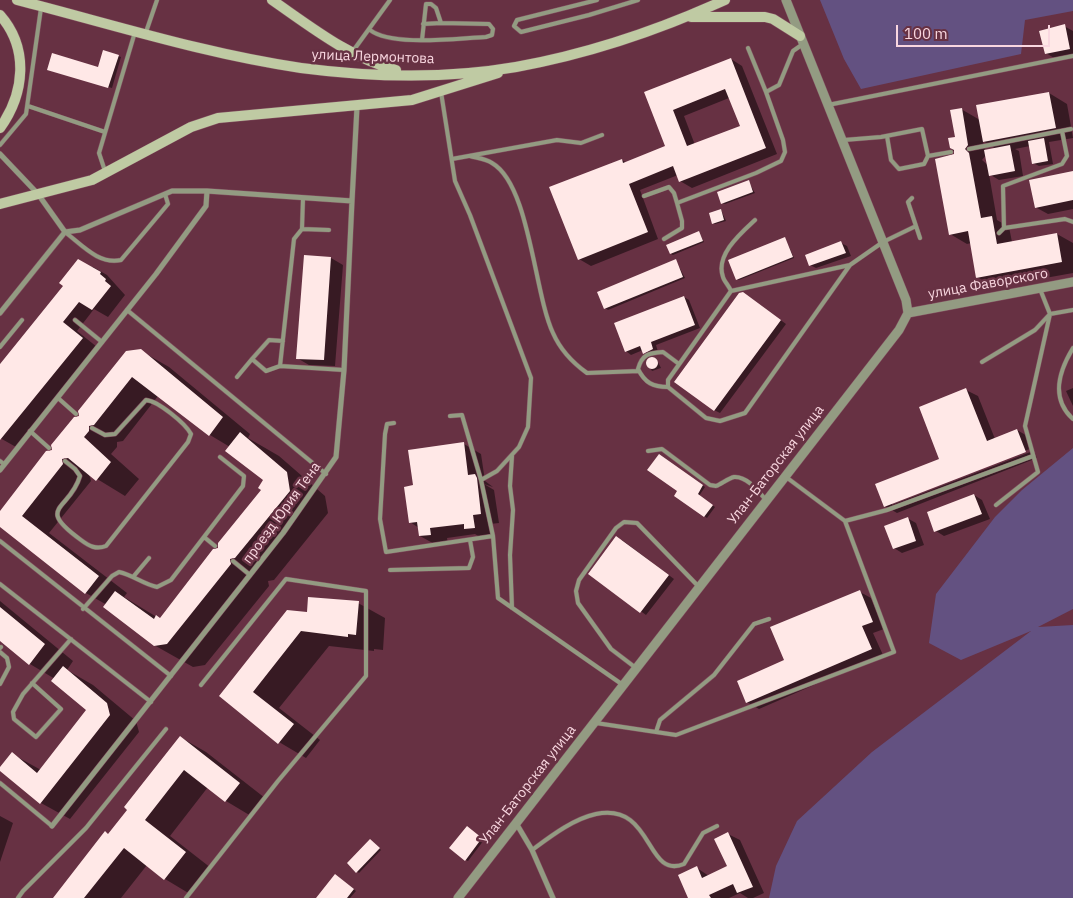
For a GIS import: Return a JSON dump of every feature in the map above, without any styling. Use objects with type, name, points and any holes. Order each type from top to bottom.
[{"type":"main road","name":"улица Лермонтова","points":[[17,0],[135,32],[299,67],[344,72],[427,74],[516,67],[597,47],[688,17],[725,0]]},
{"type":"main road","points":[[272,0],[352,53],[385,67],[427,74]]},
{"type":"main road","points":[[0,14],[13,33],[18,45],[21,72],[15,103],[0,128]]},
{"type":"main road","points":[[688,17],[765,17],[773,19],[801,40]]},
{"type":"main road","points":[[0,204],[81,184],[106,173],[184,131],[218,118],[247,114],[357,107],[412,100],[516,67]]},
{"type":"street","points":[[786,0],[906,300],[908,313]]},
{"type":"street","name":"проезд Юрия Тена","points":[[52,826],[250,575],[326,474],[336,457],[344,370],[357,107]]},
{"type":"street","points":[[0,154],[38,194],[65,232]]},
{"type":"street","points":[[0,313],[65,232],[80,230],[172,191],[207,191],[352,202]]},
{"type":"street","points":[[0,470],[2,463],[58,398],[128,310],[206,206],[207,191]]},
{"type":"street","name":"улица Фаворского","points":[[908,313],[1073,282]]},
{"type":"street","name":"Улан-Баторская улица","points":[[458,898],[899,330],[908,313]]},
{"type":"street","points":[[516,822],[532,850],[553,898]]},
{"type":"lane","points":[[145,34],[157,0]]},
{"type":"lane","points":[[352,53],[390,0]]},
{"type":"lane","points":[[597,0],[517,20],[514,26],[521,32],[589,16],[638,0]]},
{"type":"lane","points":[[421,40],[426,4],[431,4],[436,8],[441,23]]},
{"type":"lane","points":[[0,145],[26,114],[42,6]]},
{"type":"lane","points":[[370,30],[378,36],[421,40],[486,37],[492,35],[493,28],[489,24],[423,24]]},
{"type":"lane","points":[[106,173],[99,153],[135,32]]},
{"type":"lane","points":[[766,92],[779,85],[793,51],[801,40]]},
{"type":"lane","points":[[677,203],[756,173],[780,161],[785,152],[783,140],[766,92],[748,48]]},
{"type":"lane","points":[[828,105],[1073,56]]},
{"type":"lane","points":[[442,92],[454,181],[470,215],[531,378],[528,427],[519,447],[497,471],[481,480]]},
{"type":"lane","points":[[28,106],[105,132]]},
{"type":"lane","points":[[842,140],[887,136],[922,129],[928,156],[924,164],[899,169],[891,160],[887,136]]},
{"type":"lane","points":[[969,149],[1071,129]]},
{"type":"lane","points":[[1004,228],[1003,186],[1062,164],[1067,156],[1062,132]]},
{"type":"lane","points":[[452,159],[557,140],[582,143],[602,134]]},
{"type":"lane","points":[[928,156],[951,152]]},
{"type":"lane","points":[[470,156],[493,163],[507,179],[520,200],[552,332],[564,352],[587,373],[639,371]]},
{"type":"lane","points":[[644,196],[668,187],[674,193],[682,221],[682,228],[664,239]]},
{"type":"lane","points":[[65,232],[100,258],[111,262],[121,260],[168,204],[165,194]]},
{"type":"lane","points":[[280,366],[294,239],[302,229],[302,198]]},
{"type":"lane","points":[[912,198],[908,202],[920,238]]},
{"type":"lane","points":[[999,233],[1004,228],[1065,219],[1073,222]]},
{"type":"lane","points":[[731,290],[723,277],[723,258],[736,238],[755,220]]},
{"type":"lane","points":[[679,364],[664,352],[648,354],[641,358],[639,371],[643,379],[656,387],[668,388],[706,418],[720,421],[746,414],[850,265],[883,242],[916,226]]},
{"type":"lane","points":[[302,229],[329,230]]},
{"type":"lane","points":[[668,388],[668,380],[731,290],[850,265]]},
{"type":"lane","points":[[996,505],[1038,472],[1025,426],[1050,314],[1040,289]]},
{"type":"lane","points":[[128,310],[326,474]]},
{"type":"lane","points":[[982,362],[1035,330],[1050,314],[1073,310]]},
{"type":"lane","points":[[0,347],[22,320]]},
{"type":"lane","points":[[75,320],[102,342]]},
{"type":"lane","points":[[237,377],[269,340],[283,341]]},
{"type":"lane","points":[[1073,348],[1060,372],[1058,387],[1065,406],[1073,419]]},
{"type":"lane","points":[[252,359],[266,371],[280,366],[344,370]]},
{"type":"lane","points":[[58,398],[76,414]]},
{"type":"lane","points":[[66,461],[76,469],[80,476],[58,509],[56,516],[60,523],[81,540],[92,547],[100,548],[106,546],[188,442],[191,434],[187,427],[153,401],[146,400],[115,434],[105,435],[92,428]]},
{"type":"lane","points":[[450,416],[462,416],[481,480],[493,536],[498,598],[623,685]]},
{"type":"lane","points":[[394,423],[387,424],[385,434],[380,519],[386,552],[493,536]]},
{"type":"lane","points":[[30,431],[49,448]]},
{"type":"lane","points":[[648,452],[662,449],[710,484],[716,486],[733,477],[741,478],[749,482],[766,500]]},
{"type":"lane","points":[[512,455],[510,486],[513,510],[510,555],[512,608]]},
{"type":"lane","points":[[845,521],[887,510],[1034,456]]},
{"type":"lane","points":[[84,609],[112,576],[119,572],[133,577],[146,585],[157,587],[171,580],[243,486],[244,476],[220,457]]},
{"type":"lane","points":[[593,723],[676,735],[894,652],[845,521],[785,476]]},
{"type":"lane","points":[[636,668],[611,649],[578,603],[576,591],[579,580],[616,528],[624,522],[637,523],[699,586]]},
{"type":"lane","points":[[204,537],[215,546]]},
{"type":"lane","points":[[390,570],[469,568],[473,558],[470,540]]},
{"type":"lane","points":[[0,541],[171,676]]},
{"type":"lane","points":[[133,577],[149,558]]},
{"type":"lane","points":[[233,561],[250,575]]},
{"type":"lane","points":[[186,898],[278,780],[366,676],[366,591],[286,579],[201,685]]},
{"type":"lane","points":[[0,584],[151,702]]},
{"type":"lane","points":[[656,732],[660,720],[714,675],[754,624],[769,618]]},
{"type":"lane","points":[[32,683],[61,708],[36,737],[14,719],[13,712],[17,701],[32,683],[71,639]]},
{"type":"lane","points":[[0,649],[7,658],[9,667],[0,684]]},
{"type":"lane","points":[[18,898],[22,891],[91,822],[166,729]]},
{"type":"lane","points":[[0,783],[52,826]]},
{"type":"lane","points":[[532,850],[556,833],[578,821],[595,814],[614,813],[628,817],[638,825],[656,856],[666,864],[680,866],[687,861],[703,833],[717,826]]},
{"type":"shaded area","points":[[820,0],[1073,0],[1073,11],[1025,20],[1021,54],[861,89],[844,59]]},
{"type":"shaded area","points":[[1073,448],[1073,609],[1038,627],[1073,625],[1073,898],[769,898],[776,866],[797,821],[872,752],[1031,631],[961,660],[929,643],[936,594],[995,517],[1022,490]]},
{"type":"building","points":[[1065,24],[1070,49],[1045,54],[1039,31]]},
{"type":"building","points":[[103,50],[119,55],[108,88],[47,70],[52,53],[98,67]]},
{"type":"building","points":[[731,58],[766,148],[679,182],[673,166],[629,184],[648,232],[578,260],[549,187],[622,159],[623,163],[665,146],[644,92]],"holes":[[[725,89],[740,126],[687,146],[673,110]]]},
{"type":"building","points":[[1049,92],[1056,128],[983,142],[976,105]]},
{"type":"building","points":[[962,108],[968,145],[965,149],[969,153],[981,218],[992,216],[997,244],[1057,233],[1062,262],[976,278],[968,231],[949,235],[935,159],[954,154],[954,150],[950,148],[948,138],[955,137],[950,110]]},
{"type":"building","points":[[1044,138],[1048,161],[1032,164],[1028,141]]},
{"type":"building","points":[[1010,145],[1015,171],[989,176],[984,150]]},
{"type":"building","points":[[1073,171],[1073,200],[1035,208],[1029,180]]},
{"type":"building","points":[[749,180],[753,192],[721,204],[717,192]]},
{"type":"building","points":[[721,209],[724,220],[712,224],[709,213]]},
{"type":"building","points":[[699,231],[703,241],[670,254],[666,245]]},
{"type":"building","points":[[785,237],[793,257],[736,280],[728,260]]},
{"type":"building","points":[[841,241],[846,253],[809,266],[805,255]]},
{"type":"building","points":[[304,255],[331,257],[324,360],[296,359]]},
{"type":"building","points":[[78,259],[101,272],[100,274],[106,279],[105,281],[111,286],[92,310],[79,302],[63,322],[83,338],[0,440],[0,364],[63,286],[59,283]]},
{"type":"building","points":[[676,259],[683,277],[604,309],[597,292]]},
{"type":"building","points":[[743,292],[781,320],[714,411],[674,382],[739,293]]},
{"type":"building","points":[[684,296],[695,325],[651,342],[653,349],[643,354],[640,346],[625,352],[614,323]]},
{"type":"building","points":[[141,349],[223,417],[209,436],[132,377],[94,425],[89,426],[89,431],[84,437],[111,462],[96,481],[68,458],[62,459],[63,464],[22,516],[99,576],[85,594],[0,527],[0,511],[46,451],[52,450],[51,445],[74,417],[79,416],[78,411],[126,351]]},
{"type":"building","points":[[654,357],[657,358],[657,368],[650,369],[647,368],[646,361],[647,358]]},
{"type":"building","points":[[966,388],[987,441],[1017,429],[1026,452],[884,507],[875,484],[939,459],[919,407]]},
{"type":"building","points":[[240,432],[287,472],[290,491],[235,558],[230,559],[231,564],[167,644],[154,646],[103,607],[115,591],[154,619],[156,615],[160,618],[213,549],[218,548],[218,543],[261,490],[258,488],[263,480],[225,451]]},
{"type":"building","points":[[464,442],[468,475],[475,474],[477,478],[481,514],[473,515],[475,528],[464,529],[464,524],[430,528],[431,535],[419,536],[417,522],[409,523],[404,487],[413,485],[408,450]]},
{"type":"building","points":[[659,454],[703,485],[698,494],[713,505],[704,517],[674,496],[677,491],[647,470]]},
{"type":"building","points":[[974,494],[982,514],[934,532],[927,512]]},
{"type":"building","points":[[908,517],[916,541],[893,549],[884,526]]},
{"type":"building","points":[[616,536],[669,575],[640,613],[588,574]]},
{"type":"building","points":[[860,590],[873,622],[862,626],[872,649],[746,703],[737,681],[784,660],[770,627]]},
{"type":"building","points":[[308,597],[359,601],[356,635],[348,634],[348,637],[301,631],[253,692],[294,724],[278,744],[219,696],[287,610],[307,612]]},
{"type":"building","points":[[0,607],[45,644],[29,665],[0,641]]},
{"type":"building","points":[[63,666],[107,703],[110,715],[40,804],[0,771],[0,767],[12,752],[37,773],[86,710],[51,681]]},
{"type":"building","points":[[180,736],[240,783],[225,802],[184,770],[145,820],[186,852],[164,880],[124,848],[84,898],[53,898],[105,831],[108,834],[127,810],[124,807]]},
{"type":"building","points":[[467,826],[482,838],[465,861],[449,848]]},
{"type":"building","points":[[728,832],[753,887],[737,893],[733,884],[709,895],[711,898],[688,898],[678,875],[697,866],[702,878],[727,866],[714,839]]},
{"type":"building","points":[[370,839],[380,848],[356,873],[347,863]]},
{"type":"building","points":[[335,874],[354,889],[347,898],[316,898]]}]
